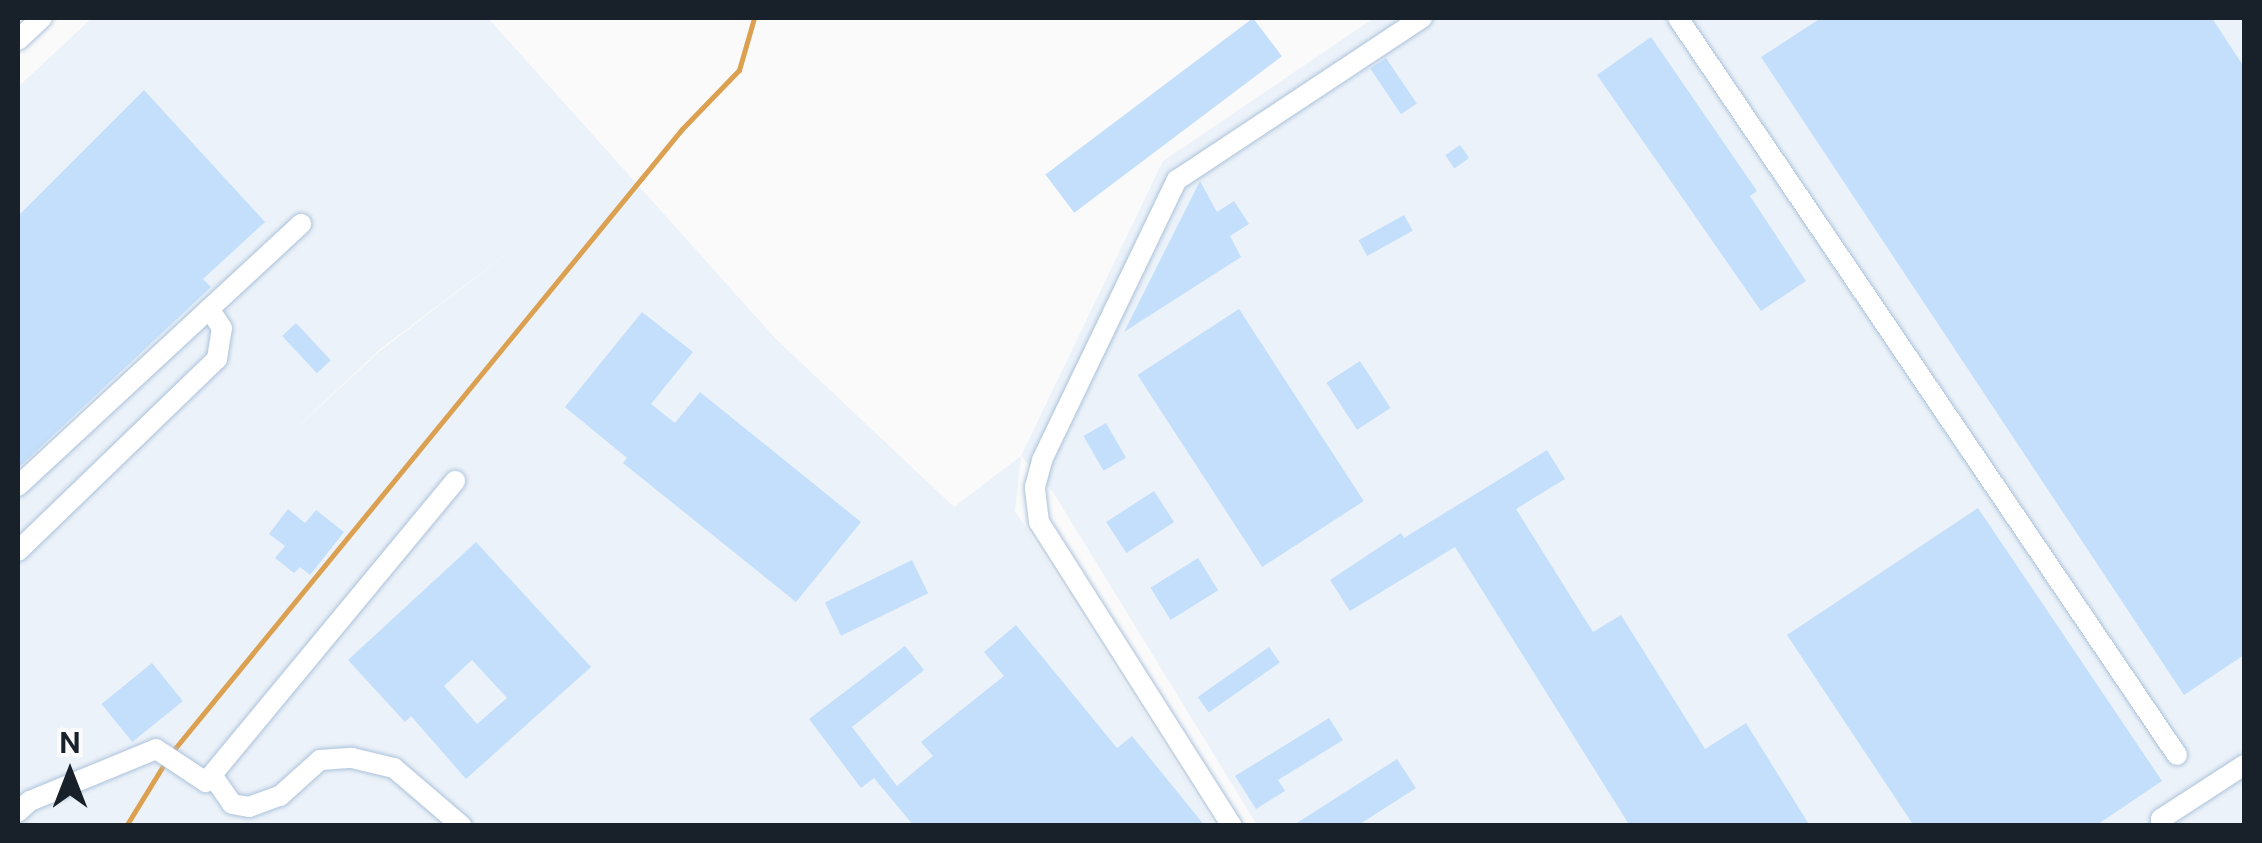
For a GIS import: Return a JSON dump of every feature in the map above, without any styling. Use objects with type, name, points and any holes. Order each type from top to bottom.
[{"type":"street","points":[[18,40],[42,18]]},
{"type":"street","points":[[1232,826],[1039,522],[1036,487],[1042,460],[1177,180],[1422,18]]},
{"type":"street","points":[[1678,18],[2177,755]]},
{"type":"street","points":[[18,486],[301,224]]},
{"type":"street","points":[[18,551],[217,359],[222,328],[209,309]]},
{"type":"street","points":[[209,778],[455,481]]},
{"type":"street","points":[[18,812],[30,800],[156,748],[209,778],[232,804],[249,807],[280,796],[320,760],[352,758],[394,768],[462,826]]},
{"type":"street","points":[[2161,826],[2161,819],[2244,766]]},
{"type":"shaded area","points":[[92,18],[488,18],[776,339],[954,507],[1021,456],[1015,511],[1215,825],[18,825],[18,87]],"holes":[[[529,237],[380,351],[275,448],[379,350]]]},
{"type":"shaded area","points":[[1374,18],[2244,18],[2244,825],[1257,825],[1053,492],[1021,456],[1163,161]]},
{"type":"building","points":[[1253,18],[1282,56],[1074,213],[1045,174]]},
{"type":"building","points":[[1821,18],[2212,18],[2244,67],[2244,655],[2184,695],[1761,57]]},
{"type":"building","points":[[1651,37],[1757,191],[1750,196],[1806,281],[1761,311],[1597,75]]},
{"type":"building","points":[[1386,58],[1417,104],[1401,114],[1370,69]]},
{"type":"building","points":[[144,90],[265,222],[203,279],[211,287],[18,468],[18,216]]},
{"type":"building","points":[[1460,145],[1469,158],[1454,168],[1445,155]]},
{"type":"building","points":[[1200,181],[1217,212],[1234,201],[1249,224],[1230,236],[1241,257],[1124,332]]},
{"type":"building","points":[[1404,215],[1413,231],[1367,256],[1359,240]]},
{"type":"building","points":[[1239,309],[1364,501],[1262,567],[1138,375]]},
{"type":"building","points":[[642,312],[693,352],[651,404],[675,423],[700,392],[861,522],[796,602],[623,463],[627,458],[565,407]]},
{"type":"building","points":[[296,323],[331,360],[317,373],[282,336]]},
{"type":"building","points":[[1360,361],[1390,408],[1357,430],[1326,383]]},
{"type":"building","points":[[1106,423],[1126,458],[1103,471],[1083,436]]},
{"type":"building","points":[[1547,450],[1565,479],[1516,509],[1593,632],[1621,615],[1705,749],[1746,723],[1810,826],[1630,826],[1455,547],[1350,611],[1330,580],[1401,533],[1404,538]]},
{"type":"building","points":[[1154,491],[1174,522],[1126,553],[1106,522]]},
{"type":"building","points":[[1978,508],[2162,781],[2095,826],[1914,826],[1787,635]]},
{"type":"building","points":[[288,509],[305,523],[316,510],[344,532],[310,575],[300,567],[294,573],[275,558],[285,546],[269,534]]},
{"type":"building","points":[[476,542],[591,667],[466,779],[411,716],[405,722],[348,660]],"holes":[[[472,660],[507,698],[477,724],[444,686]]]},
{"type":"building","points":[[1198,558],[1218,590],[1171,620],[1151,588]]},
{"type":"building","points":[[912,560],[928,593],[841,636],[825,603]]},
{"type":"building","points":[[1016,625],[1117,748],[1132,736],[1205,826],[914,826],[874,778],[861,788],[809,719],[905,646],[924,670],[852,727],[897,786],[933,756],[921,742],[1004,676],[984,652]]},
{"type":"building","points":[[1269,647],[1280,663],[1209,712],[1198,697]]},
{"type":"building","points":[[152,663],[183,701],[132,742],[101,704]]},
{"type":"building","points":[[1329,718],[1343,740],[1278,780],[1285,791],[1256,809],[1235,776]]},
{"type":"building","points":[[1397,759],[1416,788],[1357,826],[1292,826]]},
{"type":"waterway","points":[[172,752],[682,129],[739,70],[754,18]]},
{"type":"waterway","points":[[126,826],[166,761]]}]
